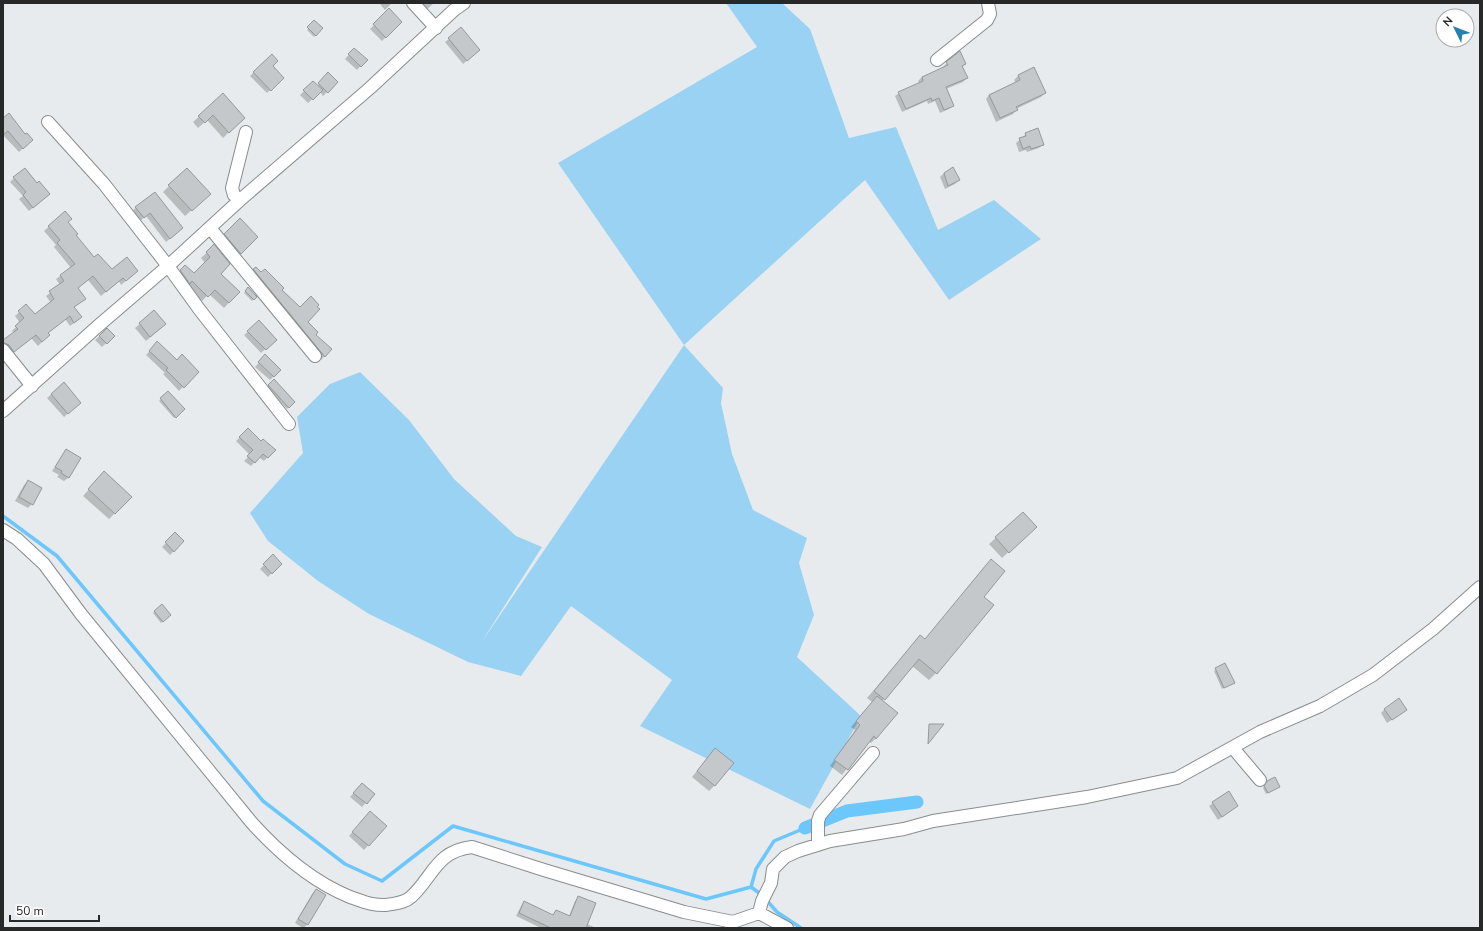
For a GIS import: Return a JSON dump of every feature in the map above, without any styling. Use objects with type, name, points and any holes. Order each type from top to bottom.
[{"type":"street","points":[[413,3],[436,28]]},
{"type":"street","points":[[3,411],[168,266],[240,200],[370,88],[454,10],[464,3]]},
{"type":"street","points":[[936,60],[987,20],[990,14],[988,3]]},
{"type":"street","points":[[48,122],[104,184],[289,424]]},
{"type":"street","points":[[240,200],[234,194],[232,188],[246,132]]},
{"type":"street","points":[[210,228],[315,356]]},
{"type":"street","points":[[3,350],[32,386]]},
{"type":"street","points":[[3,530],[16,539],[44,564],[81,614],[252,823],[273,845],[316,881],[337,892],[373,905],[396,904],[410,898],[433,868],[449,854],[460,848],[472,847],[684,912],[733,922],[761,907],[771,883],[773,869],[786,857],[817,842],[904,829],[933,821],[1087,797],[1177,778],[1260,732],[1320,706],[1373,675],[1433,629],[1480,587]]},
{"type":"street","points":[[1233,748],[1260,780]]},
{"type":"street","points":[[817,842],[818,821],[820,815],[873,753]]},
{"type":"street","points":[[761,907],[787,928]]},
{"type":"shaded area","points":[[726,3],[782,3],[810,29],[849,138],[896,127],[938,230],[994,200],[1041,239],[949,300],[865,180],[684,345],[558,163],[757,47]]},
{"type":"shaded area","points":[[684,345],[723,388],[721,403],[732,454],[753,510],[807,538],[799,563],[814,615],[797,657],[861,716],[810,809],[640,726],[672,680],[571,606],[521,676],[468,662],[369,614],[318,581],[268,541],[250,513],[303,453],[297,417],[330,384],[360,372],[409,420],[454,479],[516,536],[542,547],[481,643]]},
{"type":"building","points":[[389,8],[402,22],[386,38],[373,24]]},
{"type":"building","points":[[314,20],[323,28],[316,36],[307,27]]},
{"type":"building","points":[[461,27],[480,50],[467,61],[448,38]]},
{"type":"building","points":[[354,48],[368,60],[361,67],[348,54]]},
{"type":"building","points":[[960,51],[966,64],[962,66],[968,78],[946,87],[954,106],[944,110],[939,98],[932,101],[931,98],[906,109],[898,92],[923,81],[922,77],[948,65],[946,62]]},
{"type":"building","points":[[272,54],[278,61],[273,66],[284,78],[271,91],[253,72]]},
{"type":"building","points":[[1034,67],[1046,93],[1016,107],[1018,110],[1000,118],[989,95],[1020,80],[1018,75]]},
{"type":"building","points":[[328,72],[338,82],[328,93],[318,83]]},
{"type":"building","points":[[313,81],[323,90],[313,100],[303,90]]},
{"type":"building","points":[[223,93],[245,118],[229,133],[213,115],[205,123],[198,116]]},
{"type":"building","points":[[9,113],[25,134],[27,133],[33,140],[23,149],[8,131],[3,135],[3,118]]},
{"type":"building","points":[[1038,128],[1044,145],[1031,149],[1030,146],[1023,149],[1019,138],[1026,136],[1025,133]]},
{"type":"building","points":[[953,167],[960,180],[948,186],[944,173]]},
{"type":"building","points":[[25,168],[37,183],[39,181],[50,194],[33,208],[23,195],[26,192],[13,177]]},
{"type":"building","points":[[187,168],[211,194],[192,211],[168,185]]},
{"type":"building","points":[[155,192],[183,228],[170,239],[150,213],[144,218],[135,207]]},
{"type":"building","points":[[65,211],[72,219],[68,222],[78,234],[76,235],[94,257],[98,254],[112,269],[127,257],[138,271],[126,281],[123,278],[106,292],[93,276],[78,288],[86,299],[74,307],[82,317],[74,323],[70,316],[48,333],[50,335],[42,342],[36,335],[14,352],[9,345],[4,343],[3,340],[18,329],[15,326],[24,318],[18,311],[26,304],[35,314],[54,299],[49,291],[64,281],[60,275],[75,264],[57,243],[60,240],[48,226]]},
{"type":"building","points":[[240,218],[258,237],[241,254],[224,234]]},
{"type":"building","points":[[214,244],[230,264],[221,274],[240,292],[229,303],[215,290],[208,297],[192,281],[190,284],[180,270],[185,265],[194,273],[210,257],[206,252]]},
{"type":"building","points":[[256,267],[261,272],[265,269],[284,288],[282,290],[300,307],[311,296],[319,305],[317,307],[320,309],[308,322],[318,332],[316,335],[332,349],[325,357],[253,269]]},
{"type":"building","points":[[248,287],[257,297],[254,300],[245,291]]},
{"type":"building","points":[[154,310],[166,324],[150,337],[139,323]]},
{"type":"building","points":[[259,320],[277,340],[266,350],[247,331]]},
{"type":"building","points":[[107,328],[115,336],[107,344],[99,336]]},
{"type":"building","points":[[157,341],[177,360],[182,354],[199,372],[184,388],[166,370],[168,368],[149,351]]},
{"type":"building","points":[[265,354],[281,370],[274,377],[258,362]]},
{"type":"building","points":[[274,379],[295,402],[289,408],[268,385]]},
{"type":"building","points":[[64,382],[81,403],[68,414],[51,394]]},
{"type":"building","points":[[168,391],[185,409],[176,418],[160,398]]},
{"type":"building","points":[[248,428],[261,441],[263,439],[276,450],[268,458],[263,454],[255,463],[247,456],[253,450],[239,437]]},
{"type":"building","points":[[66,449],[81,458],[69,478],[55,467]]},
{"type":"building","points":[[104,471],[132,497],[115,514],[88,489]]},
{"type":"building","points":[[28,480],[42,488],[33,505],[19,497]]},
{"type":"building","points":[[1023,512],[1037,527],[1009,553],[995,537]]},
{"type":"building","points":[[175,532],[184,541],[174,552],[165,542]]},
{"type":"building","points":[[273,554],[282,564],[272,574],[263,564]]},
{"type":"building","points":[[991,559],[1005,571],[984,597],[994,605],[937,674],[919,659],[885,700],[874,691],[920,635],[925,639]]},
{"type":"building","points":[[162,604],[171,615],[163,622],[154,611]]},
{"type":"building","points":[[1225,663],[1235,683],[1224,688],[1215,668]]},
{"type":"building","points":[[877,696],[898,713],[876,739],[874,736],[848,770],[834,760],[860,725],[856,721]]},
{"type":"building","points":[[1399,698],[1407,710],[1392,720],[1384,709]]},
{"type":"building","points":[[929,724],[944,724],[928,744]]},
{"type":"building","points":[[715,748],[734,763],[715,786],[697,771]]},
{"type":"building","points":[[1275,777],[1280,787],[1268,793],[1264,786],[1267,781]]},
{"type":"building","points":[[362,783],[375,794],[367,804],[353,793]]},
{"type":"building","points":[[1229,791],[1238,806],[1222,817],[1212,802]]},
{"type":"building","points":[[370,811],[387,826],[369,846],[352,832]]},
{"type":"building","points":[[316,889],[326,895],[308,925],[298,919]]},
{"type":"building","points":[[578,896],[596,903],[586,928],[551,928],[519,913],[524,901],[553,915],[556,910],[570,916]]},
{"type":"waterway","points":[[3,516],[57,556],[263,801],[345,864],[382,881],[453,826],[706,899],[751,887],[756,869],[774,841],[805,828]]},
{"type":"waterway","points":[[805,828],[847,811],[917,802]]},
{"type":"waterway","points":[[751,887],[762,895],[777,912],[801,928]]}]
